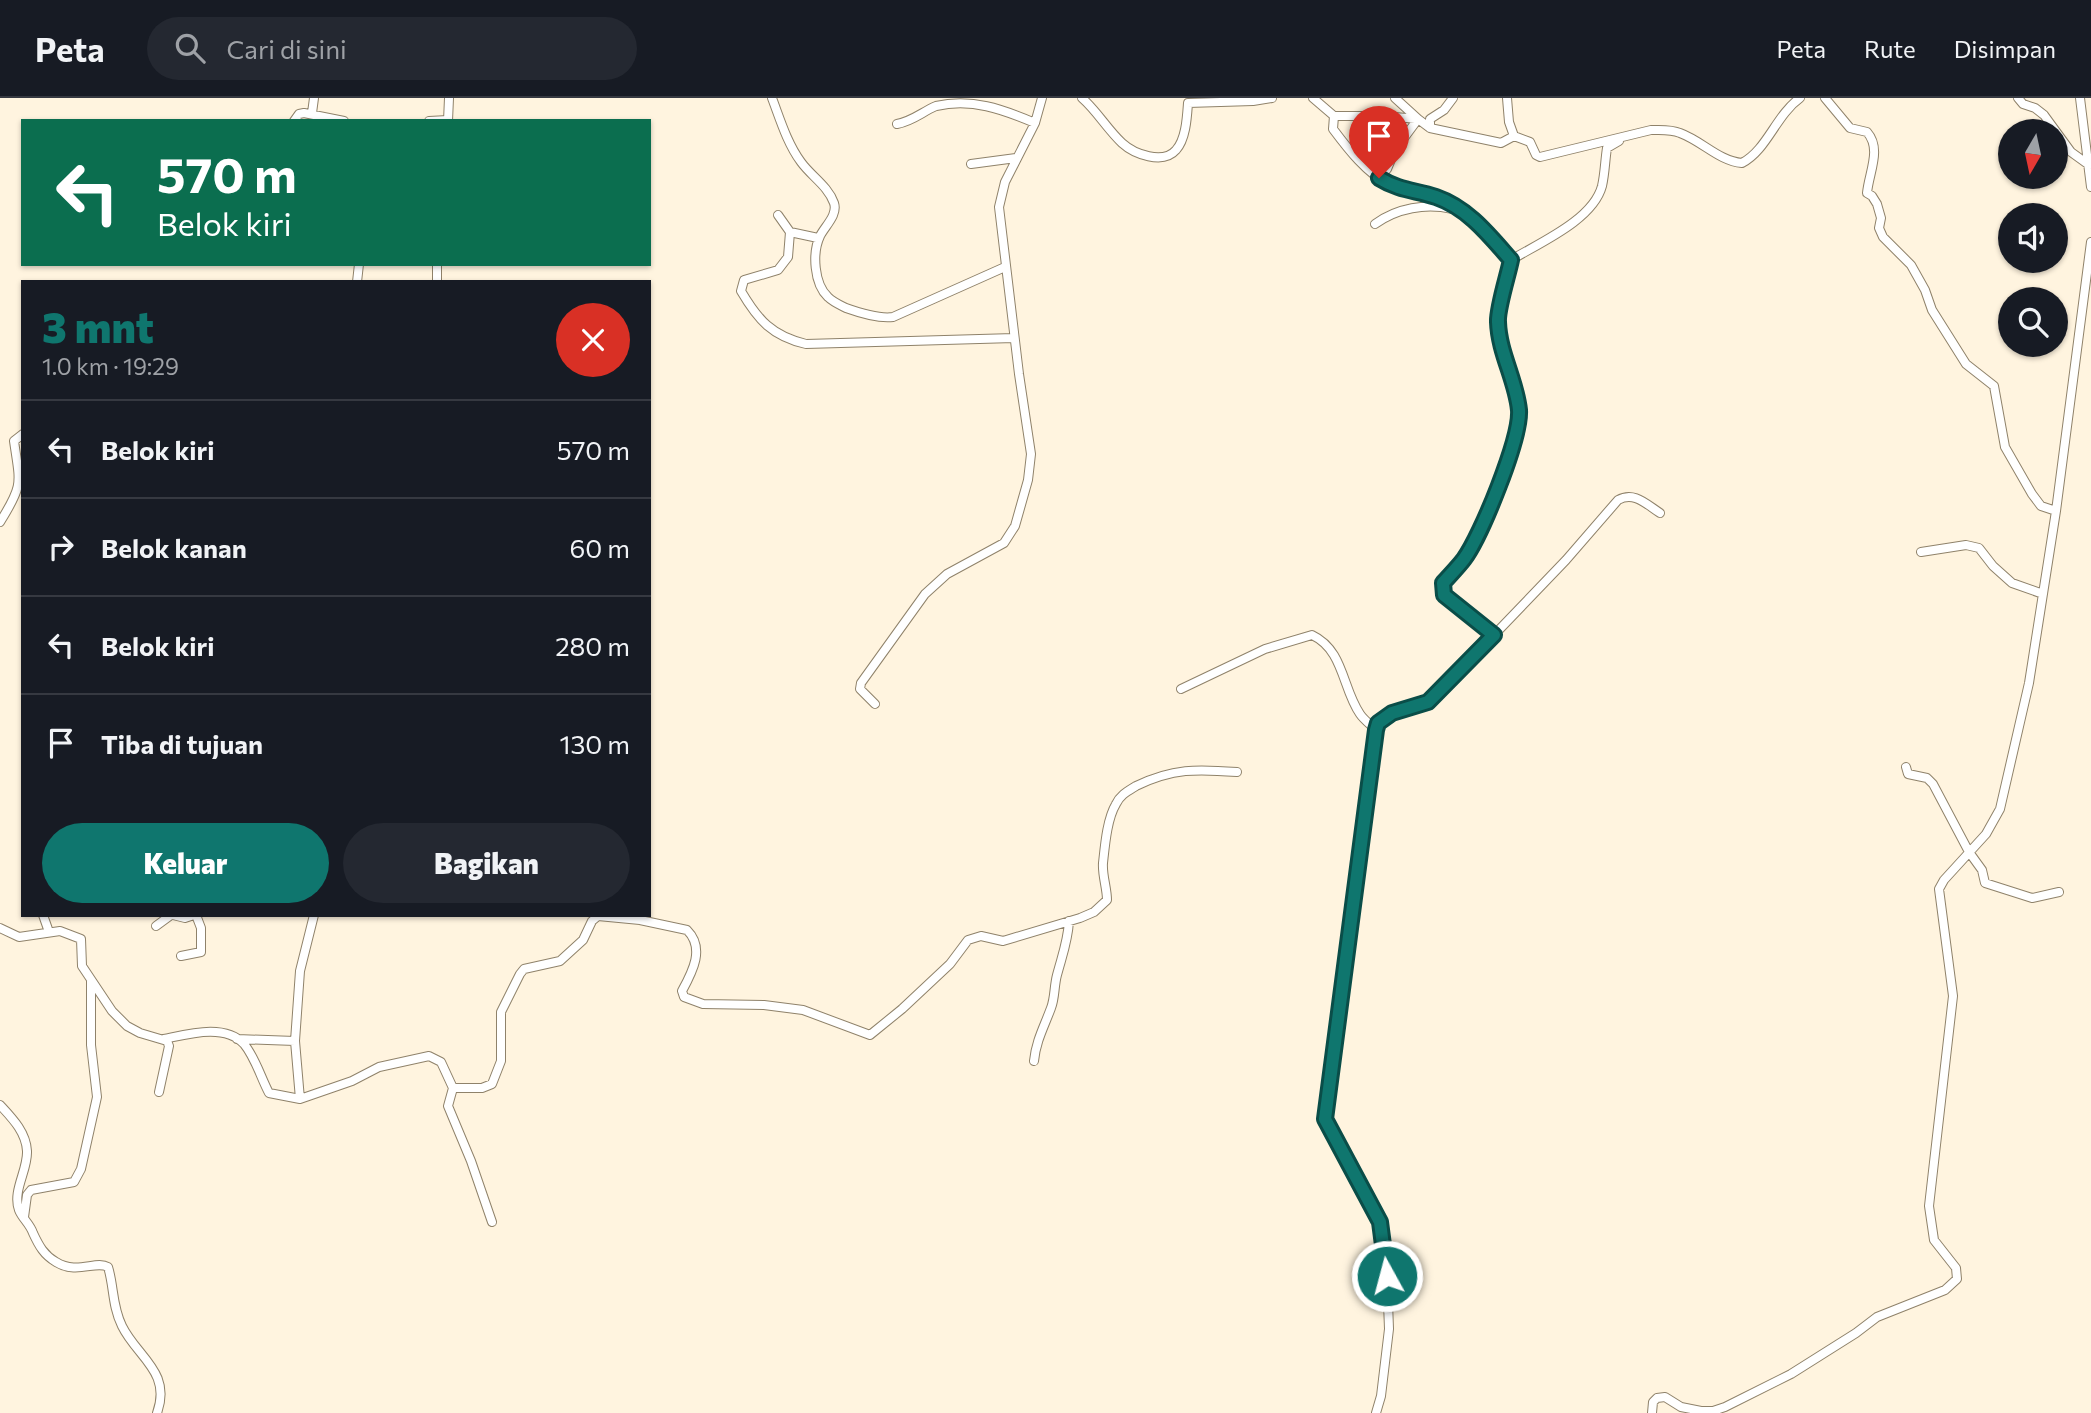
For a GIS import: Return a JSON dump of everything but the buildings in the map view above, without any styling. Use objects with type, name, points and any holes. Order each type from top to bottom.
[{"type":"street","points":[[312,113],[314,98]]},
{"type":"street","points":[[448,119],[449,98]]},
{"type":"street","points":[[772,98],[800,161],[825,188],[834,204],[834,214],[818,238],[816,268],[820,284],[828,297],[849,309],[888,318],[1005,267]]},
{"type":"street","points":[[875,704],[860,689],[861,683],[925,594],[947,574],[1004,543],[1011,536],[1028,481],[1031,454],[999,207],[1004,182],[1035,123],[1042,98]]},
{"type":"street","points":[[1082,98],[1126,146],[1154,157],[1177,149],[1182,139],[1186,100],[1253,101],[1272,98]]},
{"type":"street","points":[[1313,98],[1334,116],[1418,119]]},
{"type":"street","points":[[1395,98],[1430,128],[1501,143],[1514,136],[1530,142],[1536,155],[1543,157],[1630,135],[1651,131],[1677,131],[1726,159],[1742,163],[1751,159],[1781,115],[1800,98]]},
{"type":"street","points":[[1430,128],[1430,119],[1444,110],[1453,98]]},
{"type":"street","points":[[1507,98],[1509,121],[1514,136]]},
{"type":"street","points":[[1825,98],[1846,125],[1855,131],[1867,132],[1874,140],[1875,156],[1867,193],[1877,204],[1881,218],[1879,228],[1883,237],[1911,265],[1926,290],[1932,310],[1966,364],[1994,386],[2005,447],[2041,506],[2056,511]]},
{"type":"street","points":[[2018,98],[2023,104],[2044,115],[2071,152],[2089,165]]},
{"type":"street","points":[[2080,98],[2091,187]]},
{"type":"street","points":[[897,124],[911,122],[934,107],[968,99],[989,103],[1035,123]]},
{"type":"street","points":[[295,119],[299,114],[312,113],[336,119]]},
{"type":"street","points":[[1334,116],[1333,129],[1348,149],[1379,178],[1390,186],[1435,197],[1465,212],[1511,260]]},
{"type":"street","points":[[1379,178],[1387,170],[1395,150],[1418,119]]},
{"type":"street","points":[[1494,635],[1444,595],[1443,583],[1465,558],[1484,523],[1516,437],[1519,412],[1497,319],[1511,260],[1579,218],[1594,202],[1602,188],[1607,148],[1630,135]]},
{"type":"street","points":[[971,164],[1016,159]]},
{"type":"street","points":[[1375,224],[1387,216],[1412,208],[1438,206],[1465,212]]},
{"type":"street","points":[[778,215],[790,232],[790,251],[784,264],[768,275],[744,280],[741,286],[747,302],[763,321],[785,339],[806,344],[1014,338]]},
{"type":"street","points":[[790,232],[818,238]]},
{"type":"street","points":[[1652,1413],[1653,1402],[1657,1398],[1665,1397],[1681,1407],[1701,1411],[1726,1407],[1791,1374],[1877,1317],[1945,1290],[1957,1279],[1956,1268],[1934,1240],[1929,1206],[1953,996],[1939,889],[1986,834],[2000,809],[2029,683],[2056,511],[2091,242]]},
{"type":"street","points":[[0,522],[11,505],[20,482],[14,441],[21,436]]},
{"type":"street","points":[[1376,1413],[1381,1396],[1389,1329],[1387,1276],[1380,1222],[1325,1119],[1378,723],[1392,713],[1428,702],[1566,560],[1618,500],[1625,496],[1634,496],[1660,513]]},
{"type":"street","points":[[1921,552],[1966,545],[1979,548],[1993,566],[2012,583],[2043,594]]},
{"type":"street","points":[[1181,689],[1265,649],[1312,635],[1330,648],[1361,716],[1376,730]]},
{"type":"street","points":[[1906,767],[1908,774],[1927,778],[1933,784],[1969,852],[1982,870],[1985,883],[2032,898],[2059,892]]},
{"type":"street","points":[[608,917],[687,930],[695,941],[697,951],[682,991],[684,997],[690,1000],[703,1004],[764,1005],[803,1010],[870,1035],[955,959],[968,940],[981,936],[1003,941],[1094,912],[1107,901],[1103,867],[1107,836],[1115,804],[1124,793],[1152,778],[1178,770],[1237,772]]},
{"type":"street","points":[[44,917],[49,932]]},
{"type":"street","points":[[156,926],[169,917]]},
{"type":"street","points":[[181,956],[201,952],[201,928],[196,917]]},
{"type":"street","points":[[300,1099],[295,1041],[300,971],[314,917]]},
{"type":"street","points":[[453,1088],[482,1088],[496,1079],[501,1061],[501,1012],[520,974],[524,969],[560,961],[583,940],[597,917]]},
{"type":"street","points":[[1034,1061],[1039,1035],[1052,1004],[1056,978],[1068,943],[1069,921]]},
{"type":"street","points":[[0,928],[19,937],[49,932],[67,933],[81,939],[82,966],[112,1011],[127,1026],[152,1038],[164,1039],[199,1032],[227,1034],[245,1045],[269,1093],[300,1099],[352,1081],[379,1067],[429,1056],[441,1062],[453,1088],[448,1106],[492,1222]]},
{"type":"street","points":[[91,981],[91,1045],[97,1097],[81,1169],[74,1182],[31,1190],[27,1195],[24,1217],[43,1253],[59,1264],[78,1268],[102,1264],[108,1266],[114,1304],[123,1328],[149,1362],[158,1379],[162,1398],[157,1413]]},
{"type":"street","points":[[159,1092],[169,1046],[164,1039]]},
{"type":"street","points":[[237,1039],[295,1041]]},
{"type":"street","points":[[0,1105],[22,1131],[25,1140],[27,1157],[18,1204],[29,1226]]},
{"type":"route","points":[[1379,178],[1390,186],[1435,197],[1465,212],[1511,260],[1497,319],[1519,412],[1516,437],[1484,523],[1465,558],[1443,583],[1444,595],[1494,635],[1428,702],[1392,713],[1378,723],[1376,730],[1325,1119],[1380,1222],[1387,1276]]}]
